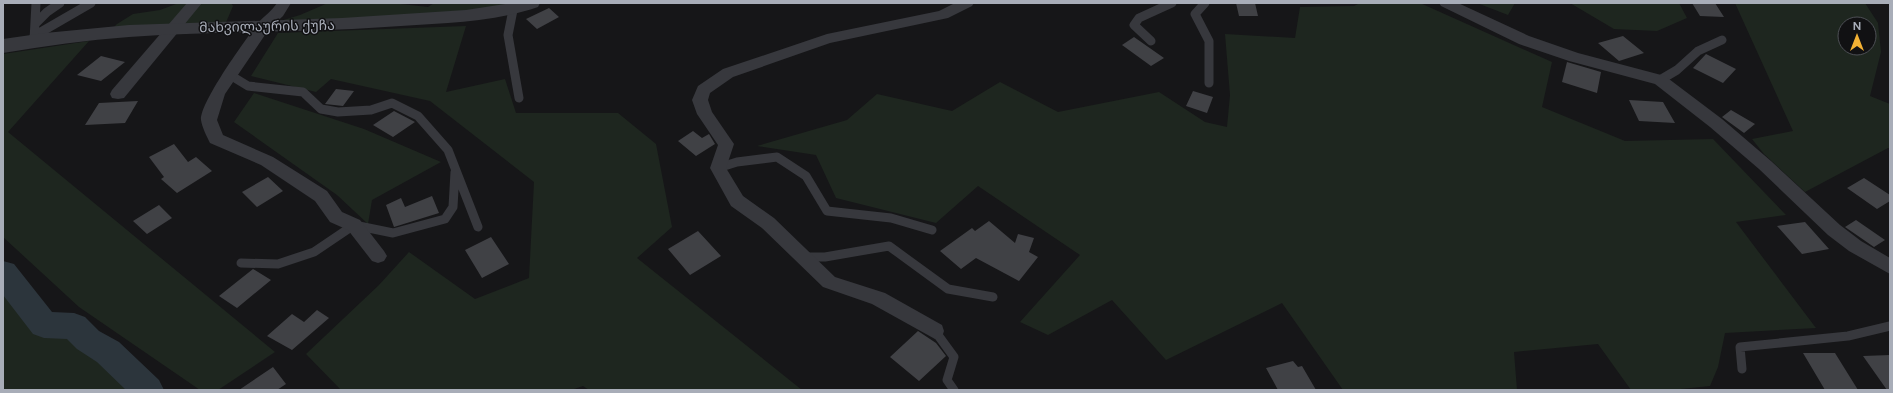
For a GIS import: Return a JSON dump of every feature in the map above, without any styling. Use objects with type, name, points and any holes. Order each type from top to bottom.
[{"type":"street","points":[[118,94],[195,3]]},
{"type":"street","points":[[284,3],[278,13],[264,26],[218,93],[209,120],[216,139],[267,161],[298,180],[320,196],[336,217],[354,225],[378,256]]},
{"type":"street","name":"მახვილაურის ქუჩა","points":[[3,46],[34,34],[173,28],[343,24],[469,17],[513,10],[531,3]]},
{"type":"street","points":[[935,331],[878,298],[829,282],[768,223],[737,201],[718,168],[726,144],[705,114],[700,100],[703,90],[728,73],[827,39],[943,15],[967,3]]},
{"type":"street","points":[[1446,3],[1524,40],[1581,60],[1660,80],[1716,123],[1834,230],[1855,246],[1890,267]]},
{"type":"lane","points":[[34,34],[36,3]]},
{"type":"lane","points":[[34,34],[47,12],[60,3]]},
{"type":"lane","points":[[1151,41],[1134,26],[1140,18],[1172,3]]},
{"type":"lane","points":[[1205,3],[1194,14],[1208,42],[1209,83]]},
{"type":"lane","points":[[34,34],[91,4]]},
{"type":"lane","points":[[513,10],[508,35],[519,98]]},
{"type":"lane","points":[[1660,80],[1677,70],[1698,51],[1722,40]]},
{"type":"lane","points":[[230,75],[248,86],[303,92],[321,109],[338,112],[371,110],[392,103],[418,116],[448,150],[478,227]]},
{"type":"lane","points":[[718,168],[737,162],[777,157],[806,176],[827,211],[891,218],[932,230]]},
{"type":"lane","points":[[241,263],[278,264],[307,255],[314,252],[354,225],[393,233],[445,219],[453,207],[455,168]]},
{"type":"lane","points":[[803,257],[824,257],[889,246],[948,289],[993,297]]},
{"type":"lane","points":[[1742,369],[1740,347],[1848,336],[1890,326]]},
{"type":"lane","points":[[935,331],[954,357],[948,380],[954,390]]},
{"type":"shaded area","points":[[179,3],[231,3],[233,6],[224,27],[108,33],[117,24],[133,14],[160,10]]},
{"type":"shaded area","points":[[328,3],[392,3],[428,7],[434,3],[531,3],[513,10],[264,26],[300,15]]},
{"type":"shaded area","points":[[1360,3],[1420,3],[1552,62],[1542,107],[1625,141],[1713,139],[1786,215],[1736,222],[1816,328],[1725,333],[1718,367],[1710,386],[1671,390],[1631,390],[1598,344],[1514,352],[1517,390],[1343,390],[1282,303],[1166,360],[1112,300],[1048,335],[1020,322],[1080,255],[978,186],[936,223],[836,198],[816,155],[757,146],[847,120],[877,94],[952,111],[1000,82],[1058,112],[1159,92],[1205,122],[1227,127],[1230,95],[1225,34],[1295,38],[1300,7],[1354,6]]},
{"type":"shaded area","points":[[1477,3],[1515,3],[1508,15]]},
{"type":"shaded area","points":[[1570,3],[1679,3],[1687,18],[1657,31],[1614,29]]},
{"type":"shaded area","points":[[1735,3],[1865,3],[1873,16],[1837,16],[1837,56],[1877,56],[1877,21],[1881,52],[1870,96],[1890,104],[1890,148],[1805,192],[1764,154],[1752,139],[1793,131]]},
{"type":"shaded area","points":[[466,26],[446,92],[505,79],[516,113],[618,113],[656,144],[672,227],[637,258],[802,390],[589,390],[583,386],[571,390],[341,390],[306,354],[379,285],[409,252],[475,299],[529,278],[534,182],[430,101],[331,79],[316,92],[251,76],[278,33]]},
{"type":"shaded area","points":[[89,41],[8,132],[275,352],[218,390],[200,390],[79,307],[3,237],[3,54]]},
{"type":"shaded area","points":[[254,93],[364,129],[441,162],[372,200],[368,224],[337,195],[234,122]]},
{"type":"shaded area","points":[[3,273],[44,325],[74,326],[88,340],[108,352],[148,390],[3,390]]},
{"type":"building","points":[[1236,3],[1255,3],[1258,16],[1239,16]]},
{"type":"building","points":[[1692,3],[1715,3],[1724,17],[1700,16]]},
{"type":"building","points":[[549,8],[559,17],[537,29],[526,19]]},
{"type":"building","points":[[1623,36],[1644,53],[1619,61],[1598,43]]},
{"type":"building","points":[[1134,37],[1164,58],[1151,66],[1122,45]]},
{"type":"building","points":[[1706,54],[1736,69],[1723,83],[1693,68]]},
{"type":"building","points":[[101,56],[125,62],[101,81],[77,75]]},
{"type":"building","points":[[1567,62],[1601,72],[1597,93],[1562,82]]},
{"type":"building","points":[[336,89],[354,91],[343,106],[325,104]]},
{"type":"building","points":[[1193,91],[1213,97],[1207,113],[1186,106]]},
{"type":"building","points":[[1629,100],[1663,102],[1675,123],[1639,121]]},
{"type":"building","points":[[138,101],[125,123],[85,125],[99,103]]},
{"type":"building","points":[[1731,110],[1755,124],[1744,133],[1722,117]]},
{"type":"building","points":[[394,111],[415,122],[393,137],[373,125]]},
{"type":"building","points":[[693,131],[702,138],[709,134],[715,144],[696,156],[678,141]]},
{"type":"building","points":[[174,144],[188,162],[196,157],[212,171],[177,193],[161,179],[164,177],[149,157]]},
{"type":"building","points":[[268,177],[283,191],[257,207],[242,192]]},
{"type":"building","points":[[1864,178],[1890,195],[1890,201],[1877,209],[1847,188]]},
{"type":"building","points":[[432,196],[439,213],[394,227],[386,205],[401,198],[405,207]]},
{"type":"building","points":[[159,205],[172,218],[147,234],[133,221]]},
{"type":"building","points":[[1856,220],[1885,240],[1874,247],[1845,227]]},
{"type":"building","points":[[989,221],[1015,243],[1018,234],[1034,238],[1029,252],[1038,257],[1019,281],[976,258],[961,269],[940,251],[972,228],[975,231]]},
{"type":"building","points":[[1805,222],[1829,249],[1802,254],[1777,226]]},
{"type":"building","points":[[698,231],[721,256],[690,275],[668,249]]},
{"type":"building","points":[[491,237],[509,264],[482,278],[465,250]]},
{"type":"building","points":[[253,269],[271,280],[237,308],[219,296]]},
{"type":"building","points":[[317,310],[329,318],[292,350],[267,336],[292,314],[304,322]]},
{"type":"building","points":[[918,331],[936,343],[946,356],[919,381],[890,357]]},
{"type":"building","points":[[1803,353],[1835,353],[1858,390],[1825,390]]},
{"type":"building","points":[[1890,355],[1890,390],[1887,390],[1863,356]]},
{"type":"building","points":[[1293,361],[1298,367],[1302,366],[1316,390],[1278,390],[1266,368]]},
{"type":"building","points":[[273,367],[286,384],[277,390],[239,390]]},
{"type":"waterway","points":[[3,273],[44,325],[74,326],[88,340],[108,352],[148,390]]}]
